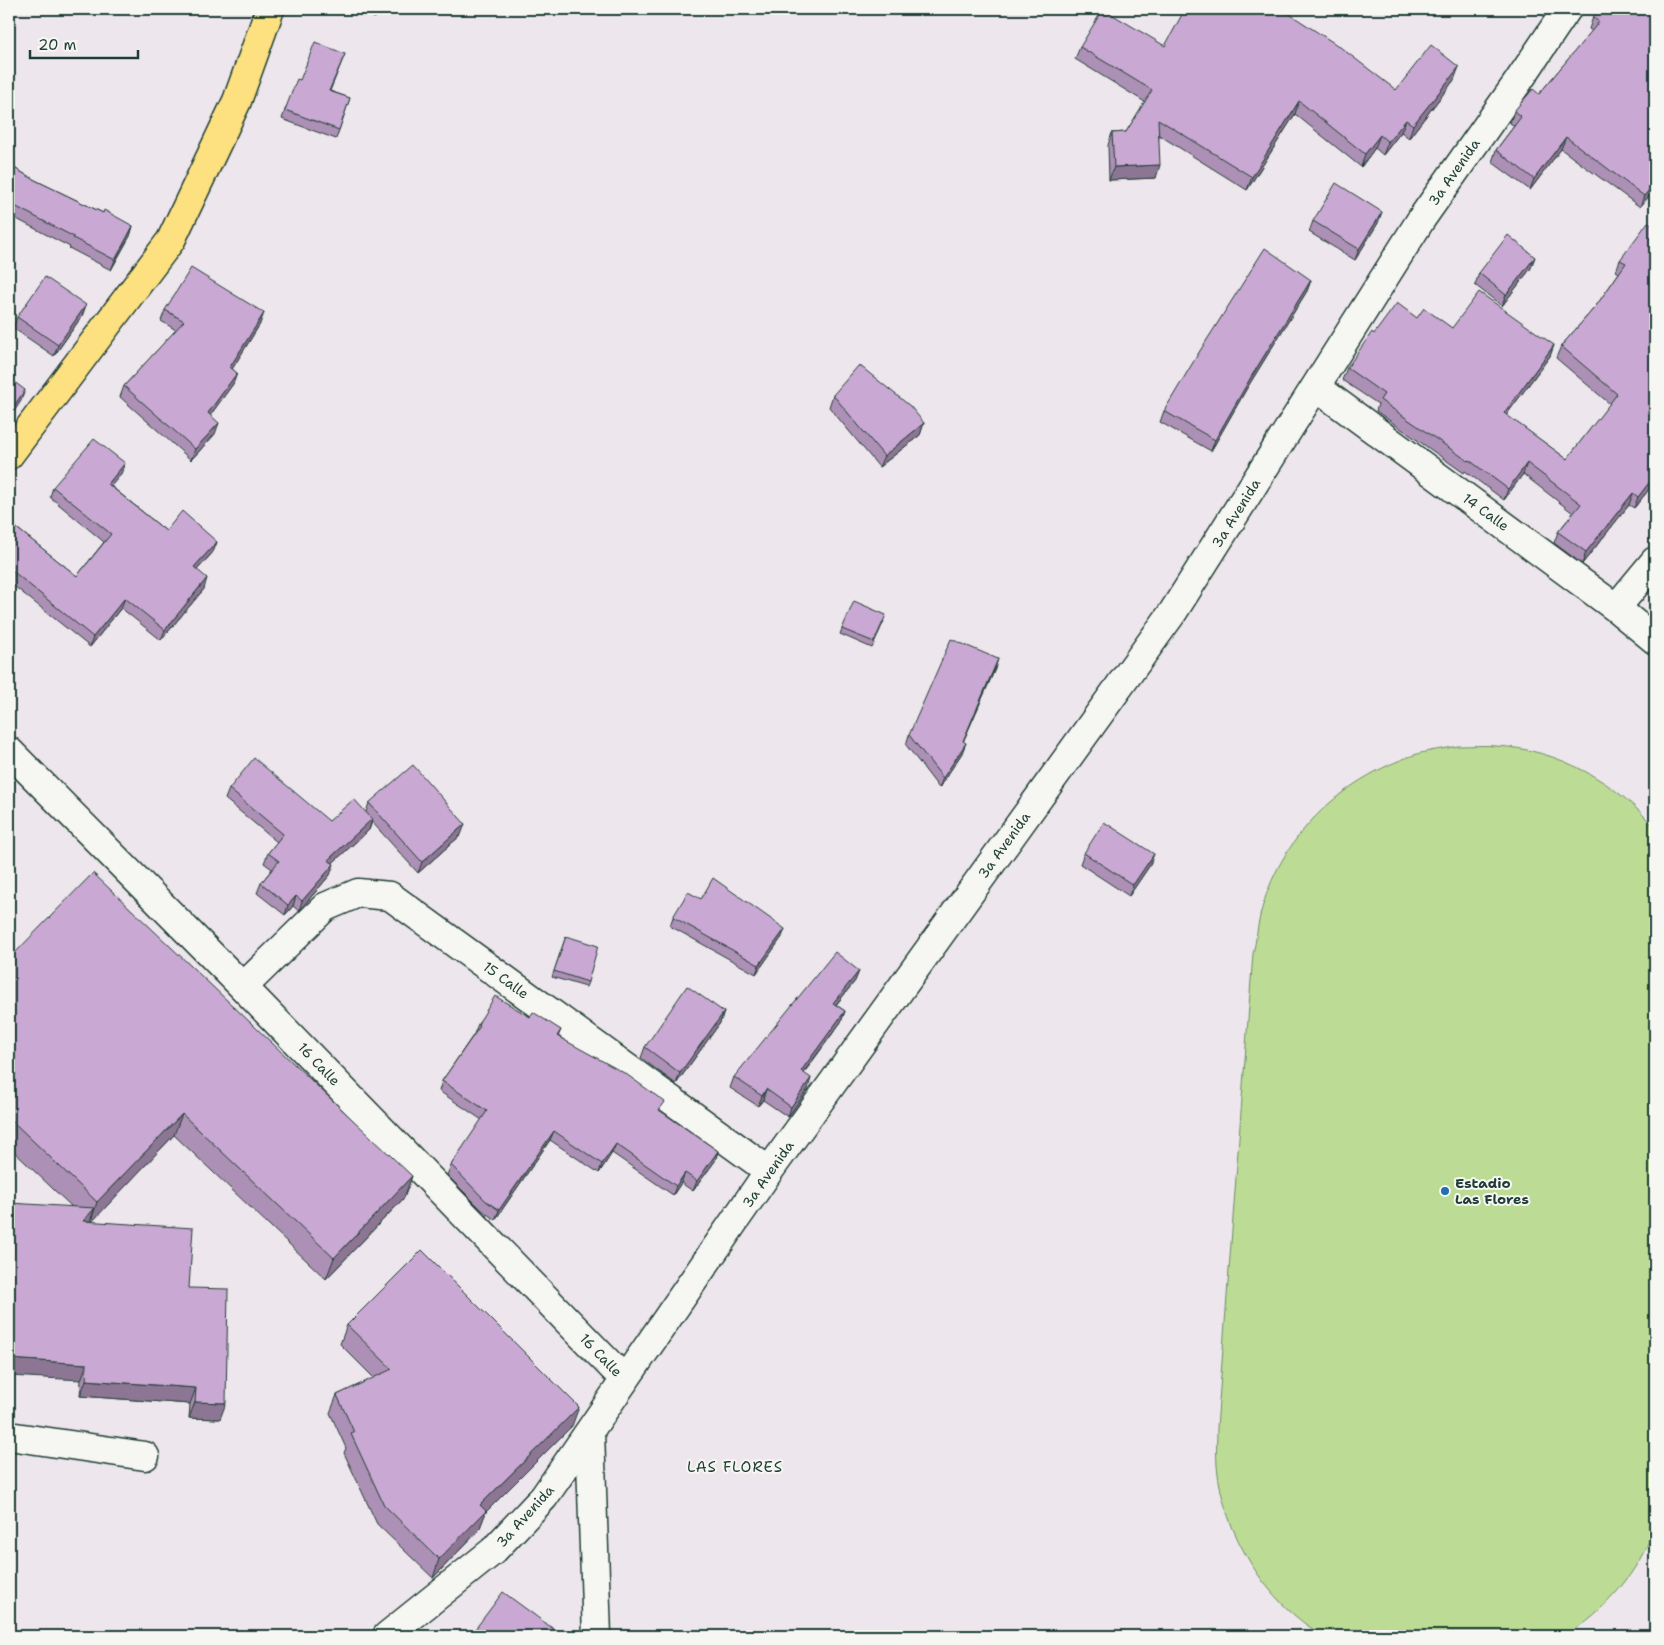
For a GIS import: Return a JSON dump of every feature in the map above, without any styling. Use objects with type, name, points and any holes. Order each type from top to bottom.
[{"type":"main road","points":[[9,456],[171,240],[237,101],[270,9]]},
{"type":"street","name":"3a Avenida","points":[[387,1636],[493,1551],[544,1497],[769,1171],[1173,612],[1422,218],[1567,9]]},
{"type":"street","name":"14 Calle","points":[[1316,387],[1616,608],[1655,640]]},
{"type":"street","points":[[1616,608],[1655,561]]},
{"type":"street","name":"16 Calle","points":[[9,751],[243,987],[626,1380]]},
{"type":"street","name":"15 Calle","points":[[243,987],[325,907],[358,893],[390,896],[769,1171]]},
{"type":"street","points":[[590,1432],[597,1636]]},
{"type":"street","points":[[9,1436],[145,1456]]},
{"type":"green space","name":"Estadio Las Flores","points":[[1458,746],[1519,748],[1563,761],[1584,771],[1622,796],[1640,811],[1655,828],[1655,1526],[1640,1559],[1619,1589],[1593,1615],[1564,1636],[1324,1636],[1303,1622],[1284,1605],[1266,1586],[1251,1564],[1228,1516],[1217,1466],[1217,1428],[1253,954],[1260,916],[1269,887],[1282,861],[1298,837],[1317,815],[1339,795],[1389,765],[1417,754]]},
{"type":"building","points":[[1103,9],[1165,46],[1185,9],[1282,9],[1340,47],[1396,90],[1431,45],[1459,67],[1413,125],[1406,120],[1388,142],[1380,135],[1365,154],[1299,101],[1252,177],[1158,119],[1160,165],[1114,167],[1112,133],[1126,132],[1152,90],[1080,47]]},
{"type":"building","points":[[1600,9],[1655,9],[1655,183],[1644,196],[1566,137],[1534,179],[1496,150],[1521,117],[1514,111],[1533,89],[1539,94],[1599,22],[1593,17]]},
{"type":"building","points":[[315,42],[345,54],[329,91],[350,98],[339,130],[285,110],[297,79],[300,80]]},
{"type":"building","points":[[9,165],[35,180],[103,213],[104,210],[133,226],[115,260],[9,203]]},
{"type":"building","points":[[1336,183],[1382,212],[1359,249],[1313,221]]},
{"type":"building","points":[[1648,222],[1655,227],[1655,475],[1638,497],[1633,493],[1586,552],[1558,532],[1581,504],[1527,463],[1508,489],[1469,460],[1380,400],[1384,394],[1347,368],[1372,332],[1374,334],[1397,303],[1417,318],[1424,308],[1452,328],[1479,292],[1554,345],[1504,413],[1567,459],[1617,394],[1561,346],[1596,306],[1626,263],[1620,260]]},
{"type":"building","points":[[1508,235],[1535,257],[1506,295],[1479,273]]},
{"type":"building","points":[[1265,248],[1311,280],[1251,377],[1215,440],[1164,411]]},
{"type":"building","points":[[191,268],[264,313],[230,367],[237,373],[208,413],[219,423],[195,449],[124,386],[184,321],[165,310]]},
{"type":"building","points":[[45,277],[86,305],[58,345],[17,317]]},
{"type":"building","points":[[859,365],[910,406],[924,423],[884,456],[833,395]]},
{"type":"building","points":[[9,378],[25,390],[9,413]]},
{"type":"building","points":[[94,439],[125,463],[108,484],[166,531],[182,511],[217,542],[194,567],[207,578],[165,630],[125,598],[93,637],[9,568],[9,522],[77,576],[111,534],[53,487]]},
{"type":"building","points":[[854,601],[886,615],[874,642],[842,629]]},
{"type":"building","points":[[951,639],[998,659],[963,741],[966,743],[943,778],[909,735]]},
{"type":"building","points":[[254,758],[329,821],[354,799],[372,819],[328,860],[334,864],[302,901],[296,896],[288,905],[261,883],[279,861],[268,853],[283,834],[229,789]]},
{"type":"building","points":[[413,765],[465,824],[422,862],[369,803]]},
{"type":"building","points":[[1104,822],[1154,854],[1133,885],[1084,853]]},
{"type":"building","points":[[93,873],[412,1176],[334,1258],[182,1114],[97,1202],[9,1118],[9,957]]},
{"type":"building","points":[[713,878],[785,929],[759,965],[673,917],[688,892],[701,899]]},
{"type":"building","points":[[566,936],[598,946],[588,982],[554,971]]},
{"type":"building","points":[[835,952],[859,971],[833,1003],[845,1011],[801,1071],[811,1078],[791,1107],[766,1089],[762,1096],[734,1077]]},
{"type":"building","points":[[687,986],[724,1012],[680,1073],[645,1047]]},
{"type":"building","points":[[495,996],[530,1017],[533,1012],[561,1030],[557,1036],[626,1074],[665,1102],[659,1110],[718,1151],[697,1181],[685,1173],[676,1186],[616,1144],[602,1164],[554,1131],[499,1210],[486,1201],[451,1165],[487,1111],[442,1081],[480,1026],[478,1024]]},
{"type":"building","points":[[9,1203],[95,1208],[83,1221],[193,1228],[189,1288],[228,1289],[226,1403],[195,1402],[196,1388],[86,1380],[87,1364],[9,1359]]},
{"type":"building","points":[[422,1250],[579,1407],[480,1505],[486,1511],[439,1559],[384,1505],[351,1434],[354,1432],[337,1395],[392,1369],[347,1325]]},
{"type":"building","points":[[503,1592],[563,1636],[470,1636]]},
{"type":"place","name":"Estadio Las Flores","points":[[1445,1191]]},
{"type":"district","name":"LAS FLORES","points":[[735,1467]]}]
